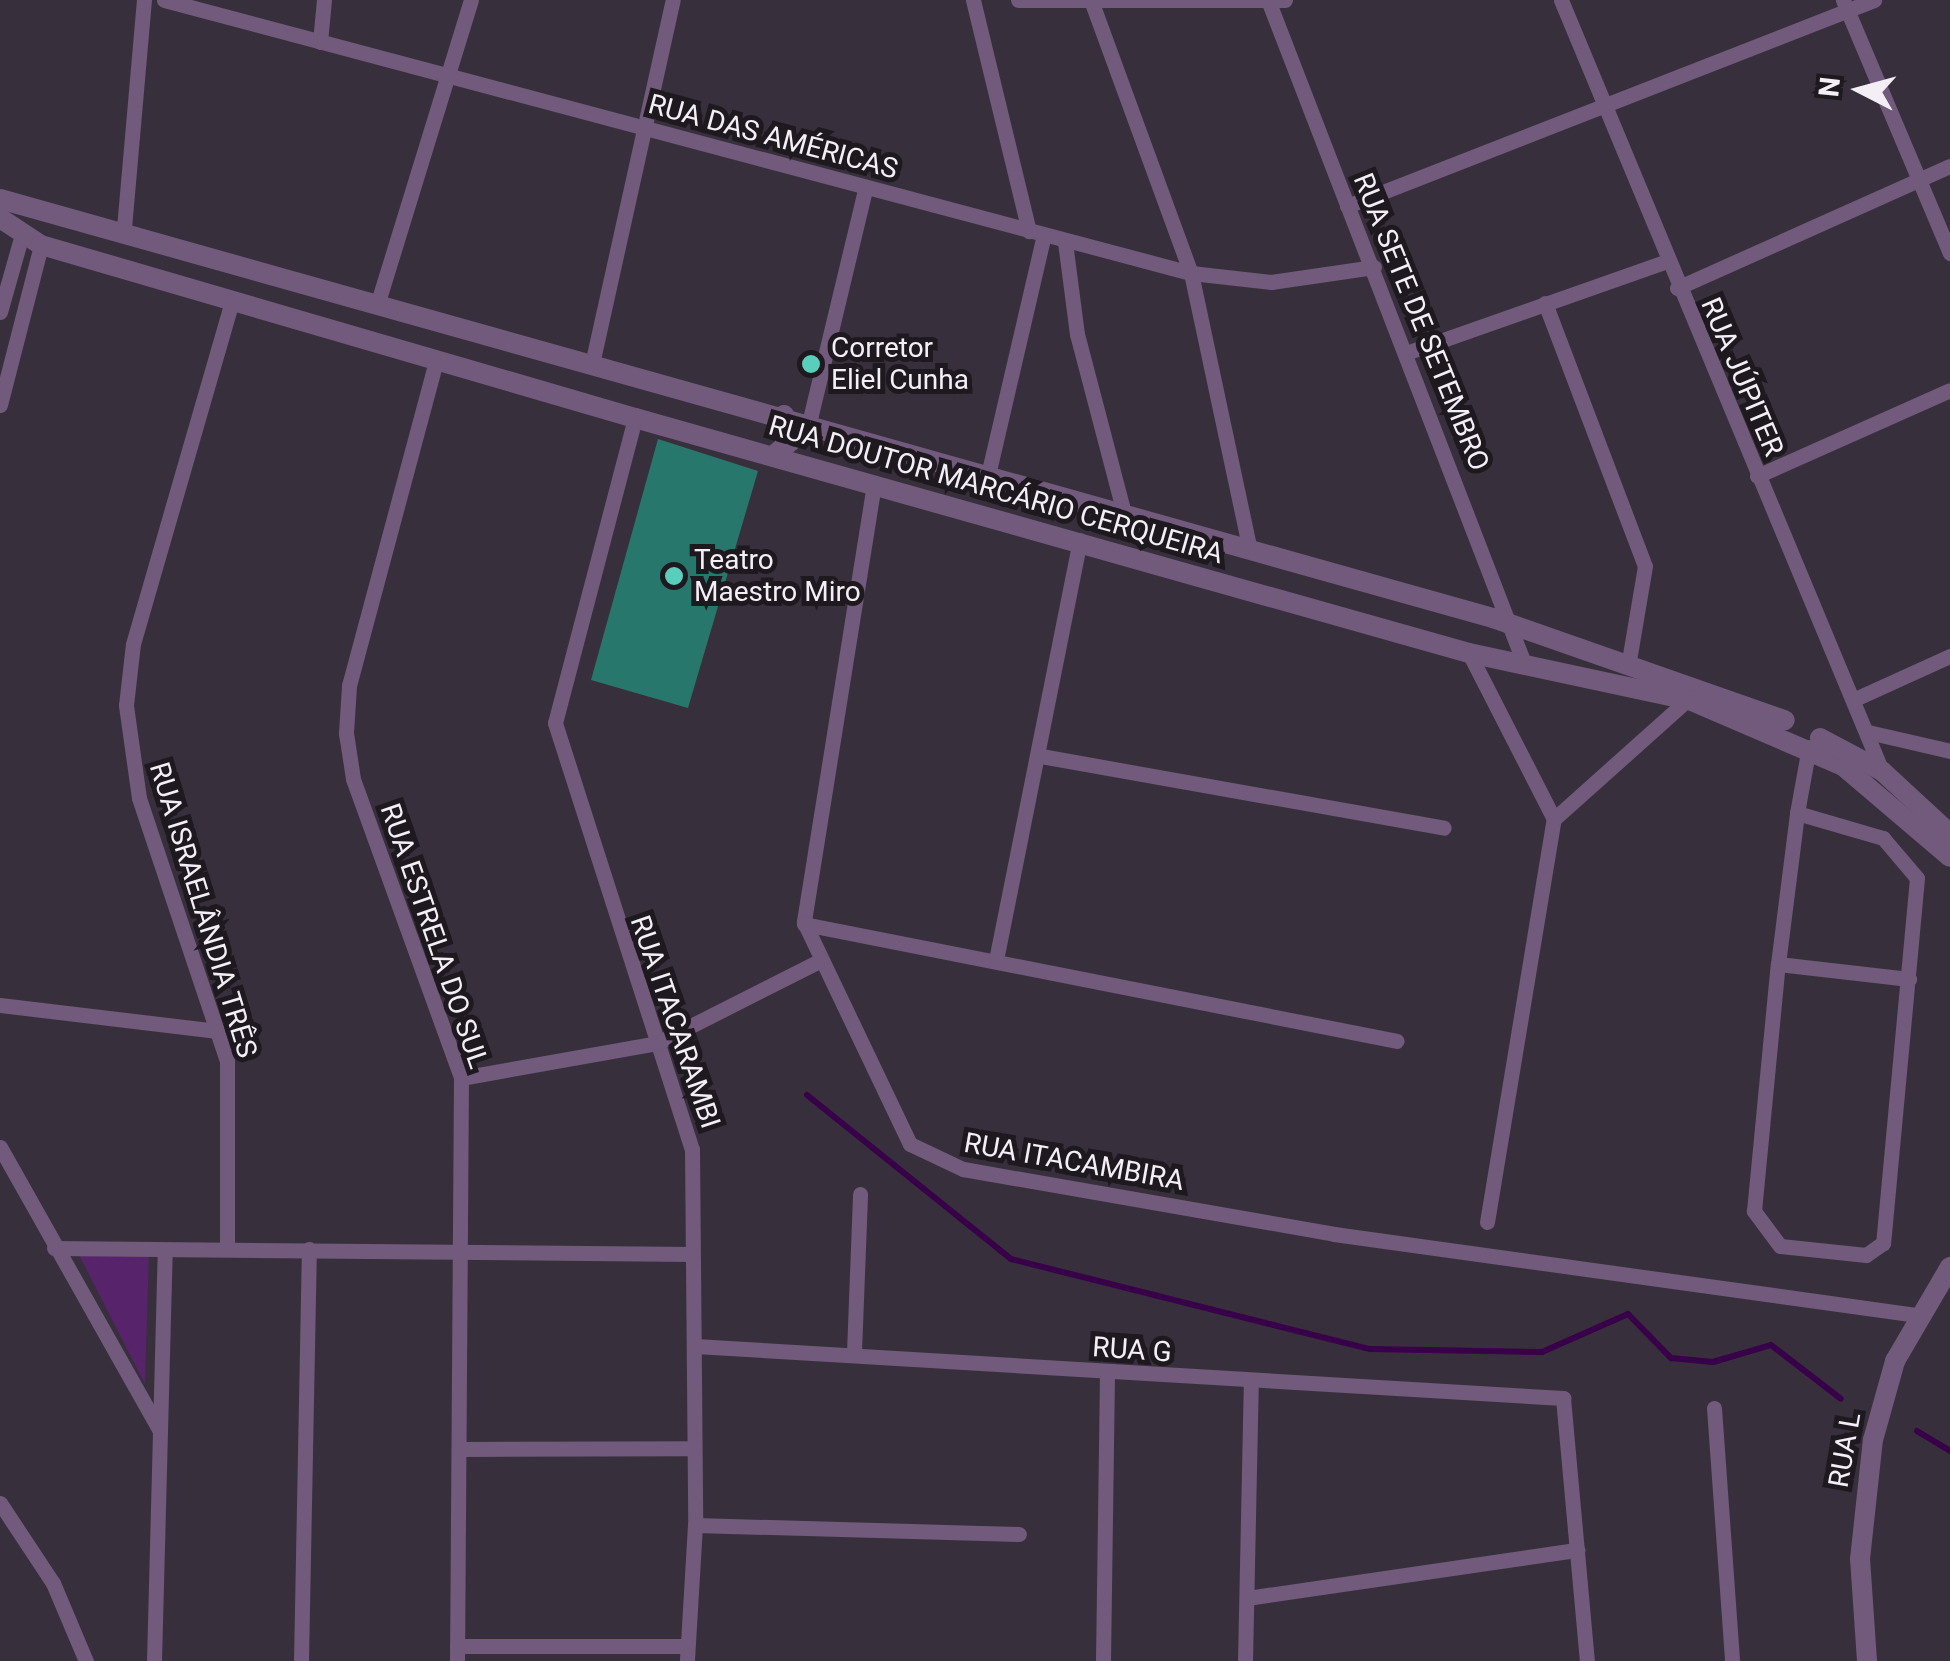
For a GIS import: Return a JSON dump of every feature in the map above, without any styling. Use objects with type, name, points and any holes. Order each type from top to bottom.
[{"type":"street","points":[[124,228],[144,0]]},
{"type":"street","name":"RUA DAS AMÉRICAS","points":[[164,0],[1065,242],[1191,272],[1271,282],[1374,267]]},
{"type":"street","points":[[320,42],[324,0]]},
{"type":"street","points":[[378,302],[471,0]]},
{"type":"street","points":[[592,364],[673,0]]},
{"type":"street","points":[[973,0],[1036,233],[988,475]]},
{"type":"street","points":[[1018,0],[1274,2]]},
{"type":"street","name":"RUA JÚPITER","points":[[1561,0],[1609,111],[1677,288],[1855,699],[1882,771]]},
{"type":"street","points":[[1348,206],[1609,111],[1845,6],[1874,0]]},
{"type":"street","points":[[1092,2],[1191,272],[1249,547]]},
{"type":"street","name":"RUA SETE DE SETEMBRO","points":[[1274,2],[1348,206],[1515,626],[1524,663]]},
{"type":"street","points":[[1845,6],[1950,253]]},
{"type":"street","points":[[1677,288],[1950,166]]},
{"type":"street","points":[[809,422],[865,188]]},
{"type":"street","name":"RUA DOUTOR MARCÁRIO CERQUEIRA","points":[[0,199],[124,228],[1515,626],[1755,707],[1882,771],[1950,834]]},
{"type":"street","name":"RUA DOUTOR MARCÁRIO CERQUEIRA","points":[[0,218],[41,244],[635,418],[1080,540],[1469,653],[1688,699],[1809,747],[1873,786],[1950,857]]},
{"type":"street","points":[[0,312],[22,234]]},
{"type":"street","points":[[1065,242],[1077,334],[1124,513]]},
{"type":"street","points":[[0,405],[41,244]]},
{"type":"street","points":[[1406,352],[1667,262]]},
{"type":"street","name":"RUA ISRAELÂNDIA TRÊS","points":[[227,1247],[228,1072],[139,798],[126,704],[133,644],[232,302]]},
{"type":"street","points":[[1545,303],[1645,566],[1628,666]]},
{"type":"street","name":"RUA ESTRELA DO SUL","points":[[436,361],[349,686],[346,733],[353,779],[461,1078],[457,1653]]},
{"type":"street","points":[[1757,476],[1950,390]]},
{"type":"street","points":[[773,456],[791,441],[784,416]]},
{"type":"street","name":"RUA ITACARAMBI","points":[[635,418],[555,722],[657,1043],[689,1128],[696,1525],[687,1653]]},
{"type":"street","points":[[826,470],[842,433]]},
{"type":"street","points":[[874,484],[804,924],[997,955],[1396,1041]]},
{"type":"street","points":[[997,955],[1041,756],[1080,540]]},
{"type":"street","points":[[1469,653],[1554,819],[1487,1222]]},
{"type":"street","points":[[1855,699],[1950,656]]},
{"type":"street","points":[[1554,819],[1688,699]]},
{"type":"street","points":[[1868,732],[1950,751]]},
{"type":"street","points":[[1797,813],[1869,831],[1912,864],[1910,979],[1883,1242],[1866,1255],[1780,1246],[1754,1210],[1778,964],[1797,813],[1809,747]]},
{"type":"street","points":[[1041,756],[1444,828]]},
{"type":"street","name":"RUA ITACAMBIRA","points":[[804,924],[896,1126],[930,1159],[1430,1249],[1917,1315]]},
{"type":"street","points":[[461,1078],[657,1043],[821,960]]},
{"type":"street","points":[[1778,964],[1910,979]]},
{"type":"street","points":[[0,1006],[217,1032]]},
{"type":"street","points":[[0,1147],[159,1429]]},
{"type":"street","points":[[854,1352],[860,1194]]},
{"type":"street","points":[[54,1248],[461,1247],[691,1254]]},
{"type":"street","points":[[300,1661],[309,1249]]},
{"type":"street","points":[[154,1661],[165,1250]]},
{"type":"street","name":"RUA L","points":[[1866,1661],[1862,1505],[1884,1393],[1917,1315],[1950,1267]]},
{"type":"street","name":"RUA G","points":[[695,1346],[854,1352],[1251,1384],[1565,1400],[1578,1550]]},
{"type":"street","points":[[1103,1661],[1107,1374]]},
{"type":"street","points":[[1246,1661],[1251,1384]]},
{"type":"street","points":[[1714,1408],[1732,1661]]},
{"type":"street","points":[[460,1449],[694,1448]]},
{"type":"street","points":[[0,1503],[53,1582],[86,1661]]},
{"type":"street","points":[[696,1525],[1019,1534]]},
{"type":"street","points":[[1247,1598],[1578,1550],[1587,1661]]},
{"type":"street","points":[[457,1653],[687,1653]]},
{"type":"shaded area","points":[[149,1253],[145,1384],[79,1255]]},
{"type":"building","name":"Teatro Maestro Miro","points":[[658,439],[758,471],[688,708],[591,680]]},
{"type":"waterway","points":[[807,1095],[1011,1259],[1370,1349],[1542,1352],[1628,1314],[1671,1358],[1713,1362],[1771,1345],[1841,1399]]},
{"type":"waterway","points":[[1917,1431],[1950,1451]]},
{"type":"place","name":"Corretor Eliel Cunha","points":[[811,364]]},
{"type":"place","name":"Teatro Maestro Miro","points":[[674,576]]}]
